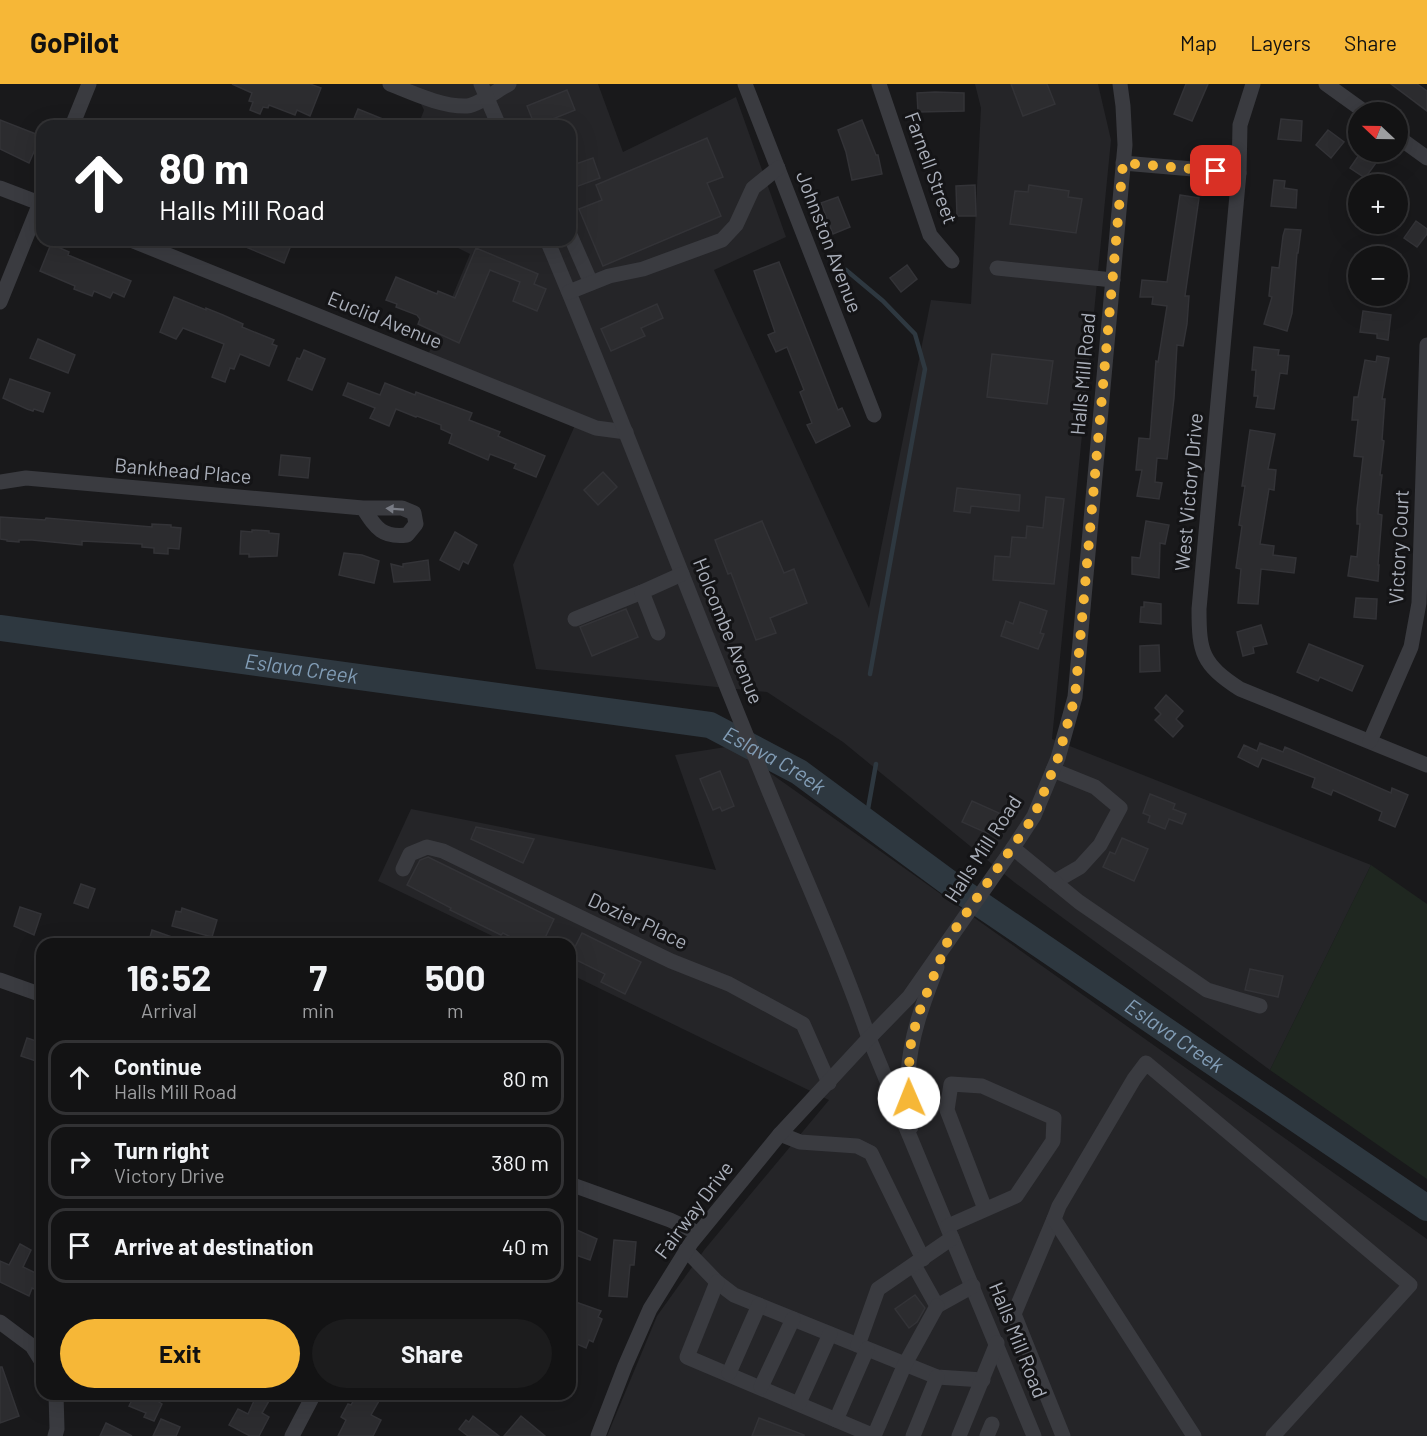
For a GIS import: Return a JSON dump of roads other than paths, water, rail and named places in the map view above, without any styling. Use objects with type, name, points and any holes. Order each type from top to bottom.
[{"type":"street","points":[[74,120],[89,84]]},
{"type":"street","points":[[390,84],[420,96],[450,104],[469,106],[484,90],[509,84]]},
{"type":"street","name":"Johnston Avenue","points":[[745,84],[874,414]]},
{"type":"street","name":"Farnell Street","points":[[879,84],[930,235],[952,261]]},
{"type":"street","name":"Halls Mill Road","points":[[1034,1436],[869,1038],[909,997],[1034,816],[1058,758],[1075,697],[1123,163],[1124,106],[1120,84]]},
{"type":"street","name":"West Victory Drive","points":[[1252,84],[1240,125],[1239,173],[1199,609],[1199,638],[1203,655],[1223,677],[1240,688],[1427,765]]},
{"type":"street","points":[[1326,84],[1351,102]]},
{"type":"street","points":[[484,90],[496,120]]},
{"type":"street","points":[[1408,144],[1427,158]]},
{"type":"street","points":[[1123,163],[1239,173]]},
{"type":"street","points":[[569,292],[609,276],[643,269],[722,240],[736,225],[753,188],[778,168]]},
{"type":"street","points":[[0,188],[36,200]]},
{"type":"street","points":[[0,302],[36,214]]},
{"type":"street","name":"Euclid Avenue","points":[[146,246],[596,428],[626,432]]},
{"type":"street","name":"Holcombe Avenue","points":[[550,246],[760,769],[854,993],[869,1038]]},
{"type":"street","points":[[575,246],[591,283]]},
{"type":"street","points":[[997,268],[1113,280]]},
{"type":"street","name":"Victory Court","points":[[1370,741],[1411,647],[1419,603],[1427,345]]},
{"type":"street","name":"Bankhead Place","points":[[0,482],[26,478],[363,508]]},
{"type":"street","points":[[575,619],[682,574]]},
{"type":"street","points":[[642,592],[658,633]]},
{"type":"street","points":[[1415,623],[1427,608]]},
{"type":"street","points":[[1053,770],[1095,787],[1120,808],[1100,845],[1080,867],[1054,882]]},
{"type":"street","name":"Dozier Place","points":[[403,869],[410,854],[427,847],[443,851],[671,960],[729,984],[803,1024],[829,1083]]},
{"type":"street","points":[[1013,848],[1079,902],[1207,990],[1260,1006]]},
{"type":"street","points":[[912,1139],[908,1077],[911,1043],[918,1015],[949,938]]},
{"type":"street","points":[[0,980],[36,993]]},
{"type":"street","name":"Fairway Drive","points":[[598,1436],[650,1309],[686,1250],[780,1134],[869,1038]]},
{"type":"street","points":[[1063,1436],[1014,1314],[1059,1206],[1128,1089],[1146,1063],[1410,1285],[1273,1436]]},
{"type":"street","points":[[836,1420],[863,1347],[878,1289],[918,1262],[950,1232],[985,1209],[1016,1196],[1053,1142],[1054,1118],[982,1086],[951,1084],[947,1110],[985,1209]]},
{"type":"street","points":[[780,1134],[800,1142],[856,1146],[871,1153],[937,1306]]},
{"type":"street","points":[[576,1186],[670,1220],[698,1233]]},
{"type":"street","points":[[1054,1219],[1194,1436]]},
{"type":"street","points":[[686,1250],[717,1282],[735,1295],[937,1377],[983,1380]]},
{"type":"street","points":[[717,1282],[687,1357],[874,1436],[905,1364],[937,1306],[973,1286]]},
{"type":"street","points":[[729,1373],[759,1305]]},
{"type":"street","points":[[761,1387],[793,1318]]},
{"type":"street","points":[[0,1322],[32,1346],[36,1352]]},
{"type":"street","points":[[799,1403],[830,1334]]},
{"type":"street","points":[[959,1436],[997,1343]]},
{"type":"street","points":[[913,1436],[937,1377]]},
{"type":"street","points":[[55,1436],[56,1400]]},
{"type":"street","points":[[292,1436],[311,1400]]},
{"type":"waterway","points":[[846,270],[883,301],[915,334],[925,369],[870,674]]},
{"type":"waterway","name":"Eslava Creek","points":[[0,628],[710,725],[799,772],[952,885],[1427,1208]]},
{"type":"waterway","points":[[866,820],[876,764]]}]
